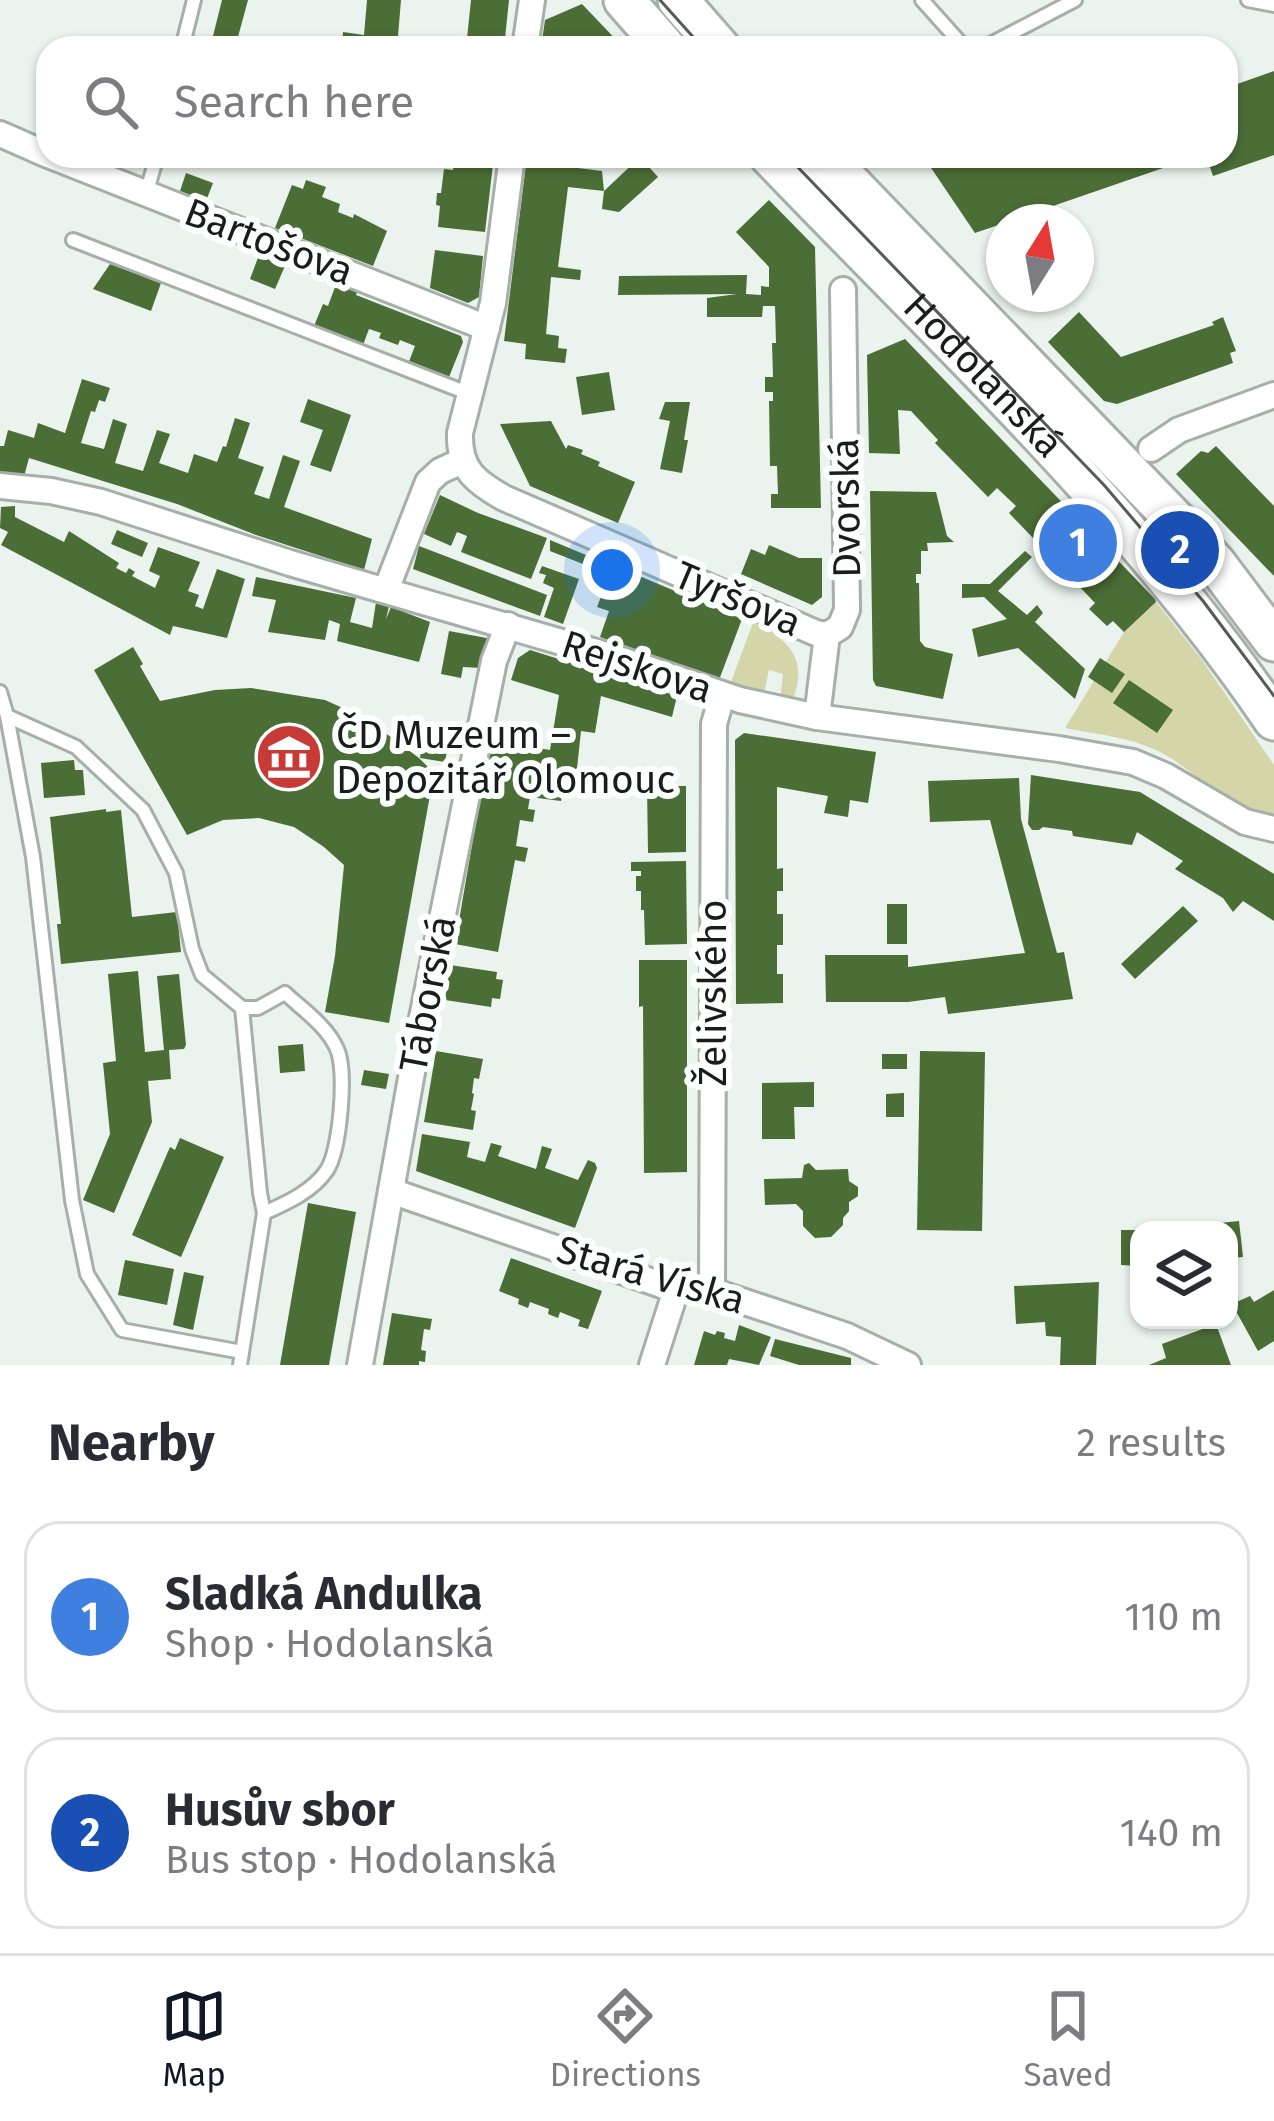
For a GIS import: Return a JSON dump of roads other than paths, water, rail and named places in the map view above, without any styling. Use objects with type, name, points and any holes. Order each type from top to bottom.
[{"type":"main road","points":[[624,0],[656,36]]},
{"type":"main road","points":[[678,0],[710,36]]},
{"type":"main road","points":[[821,169],[1182,527],[1274,641]]},
{"type":"main road","name":"Hodolanská","points":[[821,169],[1041,437],[1138,542],[1222,646],[1274,720]]},
{"type":"street","points":[[527,36],[532,0]]},
{"type":"street","name":"Bartošova","points":[[0,134],[36,150]]},
{"type":"street","name":"Bartošova","points":[[80,168],[488,328]]},
{"type":"street","points":[[386,590],[428,482],[462,461],[460,433],[488,328],[510,168]]},
{"type":"street","name":"Dvorská","points":[[817,717],[827,635],[840,627],[847,610],[843,290]]},
{"type":"street","points":[[1150,449],[1178,430],[1274,394]]},
{"type":"street","name":"Tyršova","points":[[462,461],[475,478],[504,498],[827,635]]},
{"type":"street","name":"Rejskova","points":[[0,486],[84,497],[613,657],[722,696],[817,717],[1133,762],[1245,822],[1274,830]]},
{"type":"street","name":"Táborská","points":[[360,1365],[419,1034],[491,677],[508,625]]},
{"type":"street","name":"Želivského","points":[[712,1291],[714,724],[722,696]]},
{"type":"street","name":"Stará Víska","points":[[391,1191],[676,1290],[712,1291],[848,1336],[908,1365]]},
{"type":"street","points":[[652,1365],[676,1290]]},
{"type":"lane","points":[[185,36],[194,0]]},
{"type":"lane","points":[[922,0],[954,36]]},
{"type":"lane","points":[[1006,36],[1076,0]]},
{"type":"lane","points":[[1248,0],[1274,5]]},
{"type":"lane","points":[[146,194],[154,168]]},
{"type":"lane","points":[[74,240],[470,394]]},
{"type":"lane","points":[[0,692],[33,857],[72,1200],[87,1274],[122,1330],[241,1359],[264,1213],[242,1007]]},
{"type":"lane","points":[[7,716],[76,747],[142,810],[176,873],[202,975],[242,1007],[258,1008],[285,993],[328,1034],[339,1053],[344,1097],[329,1168],[293,1201],[264,1213]]},
{"type":"tram line","points":[[660,0],[692,36]]},
{"type":"tram line","points":[[799,168],[1104,485],[1203,601],[1274,696]]},
{"type":"place","name":"Sladká Andulka","points":[[1078,543]]},
{"type":"place","name":"Husův sbor","points":[[1180,550]]},
{"type":"place","name":"ČD Muzeum – Depozitář Olomouc","points":[[289,757]]}]
